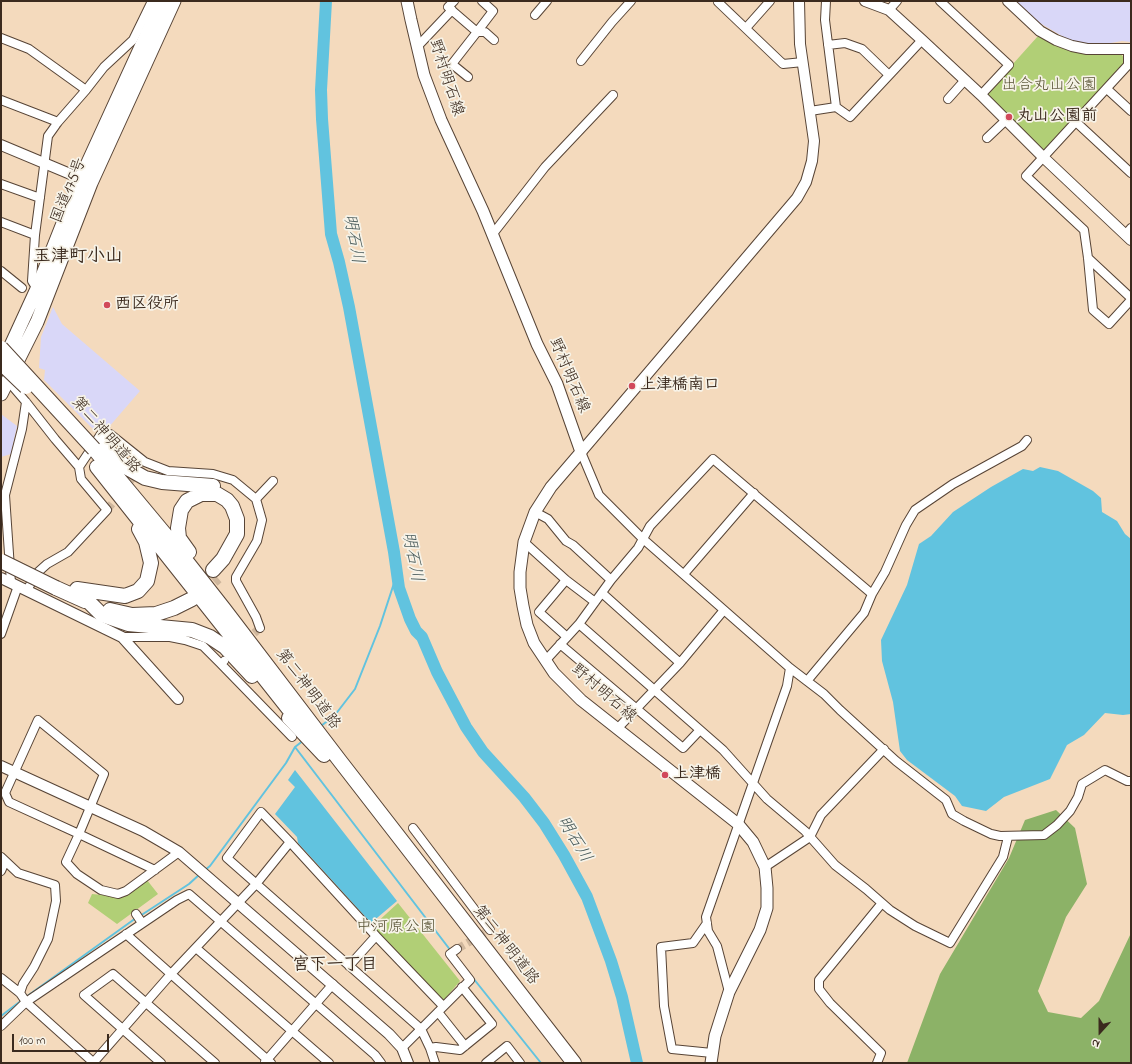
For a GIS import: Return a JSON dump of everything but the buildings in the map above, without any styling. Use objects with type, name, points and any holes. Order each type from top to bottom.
[{"type":"highway","name":"国道175号","points":[[5,362],[86,180],[136,58],[162,1]]},
{"type":"highway","name":"国道175号","points":[[1,394],[4,377],[37,322],[86,180],[174,1]]},
{"type":"highway","points":[[1,348],[5,362],[58,399],[90,453],[115,458],[129,469],[146,478],[162,482],[214,486],[224,490],[232,496],[243,513],[245,534],[236,553],[215,573],[237,534],[237,519],[232,506],[227,500],[217,494],[201,494],[187,501],[181,510],[178,528],[179,538],[216,589],[224,609]]},
{"type":"highway","name":"第二神明道路","points":[[90,453],[133,512],[574,1063]]},
{"type":"highway","name":"第二神明道路","points":[[90,453],[169,539],[224,609],[324,755],[336,764],[562,1063]]},
{"type":"highway","points":[[1,549],[7,562],[56,583],[77,589],[125,596],[138,591],[147,581],[151,563],[146,542],[136,523],[133,512]]},
{"type":"highway","points":[[56,583],[90,603],[132,615],[156,614],[174,608],[189,595],[164,604],[147,608],[130,608],[93,598],[77,589]]},
{"type":"highway","points":[[90,603],[102,615],[128,624],[192,630],[210,637],[225,648],[259,683],[298,718]]},
{"type":"main road","name":"野村明石線","points":[[407,1],[424,75],[441,120],[483,211],[537,344],[557,384],[581,452],[551,487],[535,512],[524,542],[520,572],[523,606],[527,625],[534,643],[545,661],[559,678],[581,700],[738,824],[753,842],[765,867],[768,888],[767,908],[760,930],[729,992],[715,1036],[711,1058]]},
{"type":"street","points":[[37,289],[32,281],[35,235],[48,136],[104,67],[133,40],[152,1]]},
{"type":"street","points":[[454,1],[448,7],[477,32],[485,32],[494,40]]},
{"type":"street","points":[[468,77],[452,64],[493,11],[482,1]]},
{"type":"street","points":[[535,15],[547,1]]},
{"type":"street","points":[[581,60],[631,1]]},
{"type":"street","points":[[719,1],[718,2],[783,64],[803,62]]},
{"type":"street","points":[[746,28],[770,1]]},
{"type":"street","points":[[799,1],[800,44],[814,141],[812,161],[806,182],[797,198],[581,452],[599,495],[642,538],[790,668],[824,694],[884,749],[946,800],[952,814],[964,821],[990,834],[1000,836],[1044,835],[1057,825],[1070,811],[1078,797],[1082,784],[1105,770],[1131,781]]},
{"type":"street","points":[[826,1],[825,20],[836,107]]},
{"type":"street","points":[[865,1],[889,10],[981,95],[1043,157],[1129,234]]},
{"type":"street","points":[[889,10],[897,1]]},
{"type":"street","points":[[940,1],[1009,65],[981,95]]},
{"type":"street","points":[[1008,1],[1040,31],[1056,40],[1072,46],[1087,49],[1129,49],[1128,69],[1106,89],[1026,176],[1084,230],[1093,310],[1109,324],[1131,299],[1088,258]]},
{"type":"street","points":[[417,47],[452,10]]},
{"type":"street","points":[[1,38],[29,49],[86,90]]},
{"type":"street","points":[[810,111],[836,107],[850,117],[922,40]]},
{"type":"street","points":[[828,45],[845,43],[862,49],[889,75]]},
{"type":"street","points":[[122,49],[136,58]]},
{"type":"street","points":[[948,99],[965,80]]},
{"type":"street","points":[[1106,89],[1131,111]]},
{"type":"street","points":[[492,235],[545,167],[613,95]]},
{"type":"street","points":[[1,100],[58,122]]},
{"type":"street","points":[[987,138],[1006,120]]},
{"type":"street","points":[[1076,122],[1131,173]]},
{"type":"street","points":[[1,145],[86,180]]},
{"type":"street","points":[[1,184],[40,198]]},
{"type":"street","points":[[1,222],[35,235]]},
{"type":"street","points":[[1,271],[22,288]]},
{"type":"street","points":[[4,377],[55,439],[90,453]]},
{"type":"street","points":[[1,634],[19,587],[5,495],[22,429],[26,402]]},
{"type":"street","points":[[19,587],[47,564],[68,552],[107,510],[81,479],[90,453],[101,434],[110,434],[145,462],[168,471],[212,474],[233,480],[256,499],[262,520],[258,541],[236,578],[236,581],[256,617],[260,628]]},
{"type":"street","points":[[807,681],[864,613],[872,594],[885,572],[906,525],[915,510],[953,484],[1022,446],[1027,440]]},
{"type":"street","points":[[545,661],[579,624],[611,580],[638,548],[642,538],[650,526],[666,507],[713,459],[872,594]]},
{"type":"street","points":[[256,499],[273,481]]},
{"type":"street","points":[[684,574],[754,493]]},
{"type":"street","points":[[535,512],[548,519],[566,541],[573,545],[611,580]]},
{"type":"street","points":[[524,542],[566,580],[595,602]]},
{"type":"street","points":[[1,578],[122,637],[178,699]]},
{"type":"street","points":[[566,580],[539,612],[567,637]]},
{"type":"street","points":[[602,593],[680,663]]},
{"type":"street","points":[[617,729],[680,663],[724,610]]},
{"type":"street","points":[[579,624],[723,750],[767,799],[806,831],[836,865],[890,910],[915,926],[950,944],[1003,857],[1008,837]]},
{"type":"street","points":[[122,637],[170,637],[202,646],[222,662],[292,737]]},
{"type":"street","points":[[560,644],[683,748],[700,730]]},
{"type":"street","points":[[729,992],[716,946],[708,931],[706,917],[787,686],[790,668]]},
{"type":"street","points":[[155,870],[79,834],[9,802],[5,794],[38,720],[104,774],[79,834],[66,862],[77,874],[101,890],[118,894],[126,891],[155,870],[179,852]]},
{"type":"street","points":[[765,867],[810,837],[821,815],[884,749]]},
{"type":"street","points":[[1,766],[143,831],[179,852],[389,1034],[402,1048],[408,1063]]},
{"type":"street","points":[[435,1063],[421,1029],[227,858],[261,812],[376,936],[440,1009],[465,1046]]},
{"type":"street","points":[[413,828],[490,930]]},
{"type":"street","points":[[1,978],[20,993],[26,1002],[94,1063],[170,974],[256,884],[290,842]]},
{"type":"street","points":[[1,870],[3,860],[18,873],[55,885],[56,901],[48,939],[34,967],[23,984],[20,993]]},
{"type":"street","points":[[1,1026],[26,1002],[142,923],[189,894],[375,1055],[381,1063]]},
{"type":"street","points":[[877,1063],[881,1053],[830,1003],[819,989],[819,980],[882,903]]},
{"type":"street","points":[[136,914],[142,923]]},
{"type":"street","points":[[707,923],[693,943],[661,947],[664,1006],[672,1049],[711,1058]]},
{"type":"street","points":[[126,934],[268,1062],[333,984]]},
{"type":"street","points":[[349,966],[376,936]]},
{"type":"street","points":[[196,948],[329,1063]]},
{"type":"street","points":[[402,1048],[470,980],[450,954],[457,949]]},
{"type":"street","points":[[161,1063],[84,995],[113,974],[215,1063]]},
{"type":"street","points":[[430,1048],[436,1047],[460,1050],[492,1024],[462,987]]},
{"type":"street","points":[[486,1063],[507,1046],[520,1063]]},
{"type":"shaded area","points":[[1015,1],[1131,1],[1131,42],[1122,41],[1094,46],[1067,39],[1038,22]]},
{"type":"shaded area","points":[[53,307],[62,324],[140,391],[108,428],[100,427],[94,430],[44,380],[45,370],[39,368],[41,337]]},
{"type":"shaded area","points":[[1,414],[17,426],[11,454],[1,457]]},
{"type":"green space","name":"出合丸山公園","points":[[1038,36],[1054,44],[1081,53],[1121,54],[1124,58],[1125,64],[1045,152],[986,94]]},
{"type":"green space","points":[[1056,810],[1075,828],[1087,884],[1066,917],[1038,991],[1048,1012],[1081,1018],[1099,1001],[1131,933],[1131,1063],[907,1063],[940,974],[1009,858],[1025,820]]},
{"type":"green space","points":[[147,880],[158,894],[117,924],[88,903],[92,894],[123,897]]},
{"type":"green space","name":"中河原公園","points":[[398,903],[460,981],[444,1000],[440,1000],[374,930],[374,925]]},
{"type":"water","points":[[1040,467],[1058,471],[1093,491],[1101,498],[1102,512],[1117,521],[1125,534],[1131,539],[1131,714],[1123,715],[1105,713],[1084,735],[1067,745],[1050,779],[1004,797],[986,811],[962,806],[955,796],[907,760],[900,751],[893,702],[882,661],[881,640],[907,585],[919,544],[931,536],[953,512],[991,487],[1023,469],[1033,471]]},
{"type":"water","points":[[295,770],[397,901],[371,923],[298,843],[297,837],[275,814],[295,787],[288,780]]},
{"type":"waterway","name":"明石川","points":[[326,1],[321,90],[331,234],[349,307],[394,552],[399,588],[410,619],[416,631],[422,637],[437,672],[466,727],[483,752],[524,797],[544,823],[564,855],[587,897],[611,961],[622,997],[637,1063]]},
{"type":"waterway","points":[[321,726],[335,715],[355,689],[380,626],[397,574]]},
{"type":"waterway","points":[[205,870],[210,866],[286,763],[295,747],[304,740]]},
{"type":"waterway","points":[[295,747],[451,951]]},
{"type":"waterway","points":[[140,916],[189,884],[200,874]]},
{"type":"waterway","points":[[26,997],[136,918]]},
{"type":"waterway","points":[[473,978],[541,1063]]},
{"type":"waterway","points":[[1,1016],[22,1000]]},
{"type":"tunnel","points":[[107,510],[145,462]]},
{"type":"tunnel","points":[[197,594],[217,577]]},
{"type":"tunnel","points":[[245,641],[260,628]]},
{"type":"tunnel","points":[[457,949],[490,930]]},
{"type":"place","name":"丸山公園前","points":[[1009,117]]},
{"type":"place","name":"西区役所","points":[[107,305]]},
{"type":"place","name":"上津橋南口","points":[[632,386]]},
{"type":"place","name":"上津橋","points":[[665,775]]},
{"type":"district","name":"玉津町小山","points":[[78,258]]},
{"type":"district","name":"宮下一丁目","points":[[335,966]]}]
